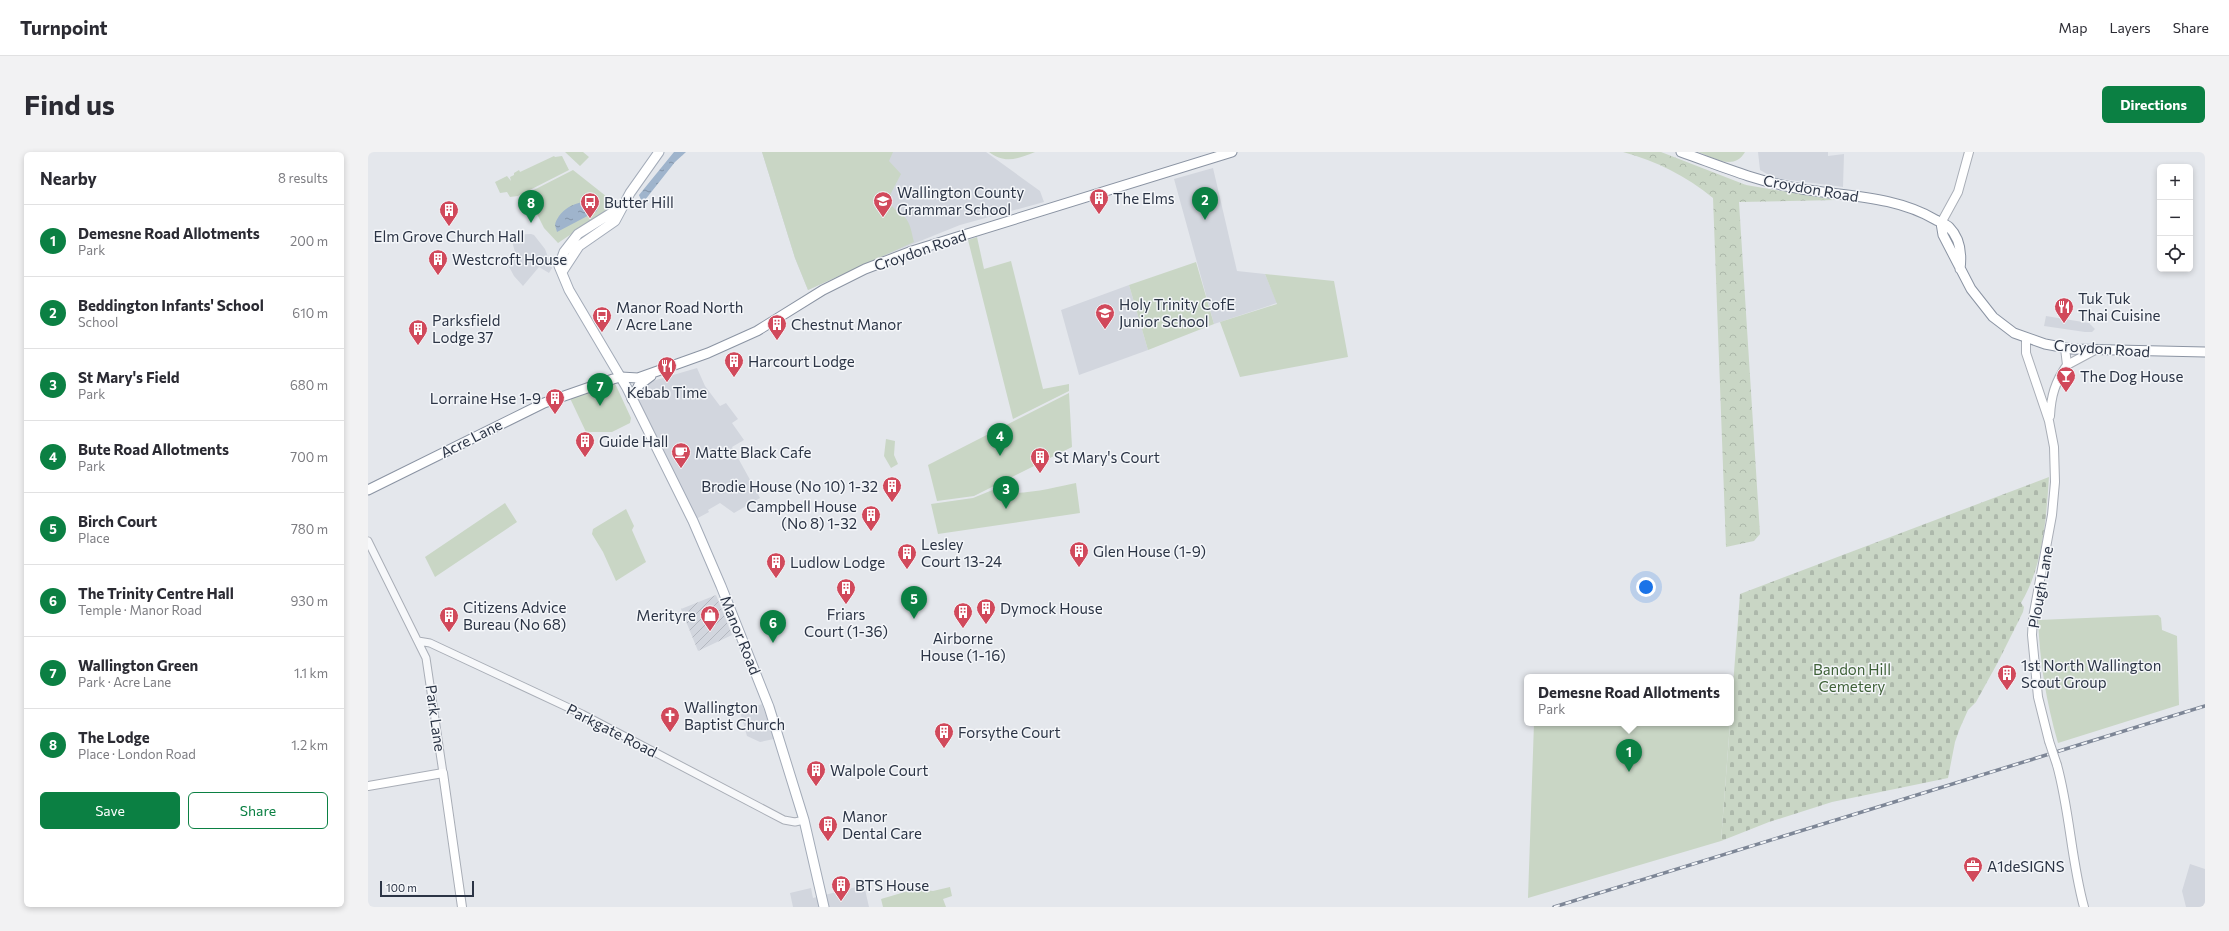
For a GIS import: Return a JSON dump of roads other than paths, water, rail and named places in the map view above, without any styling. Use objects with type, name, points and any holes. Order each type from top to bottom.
[{"type":"main road","points":[[562,272],[579,246],[615,221],[621,207],[659,152]]},
{"type":"main road","name":"Croydon Road","points":[[621,377],[634,378],[708,353],[757,331],[823,290],[887,260],[951,238],[1232,152]]},
{"type":"main road","name":"Croydon Road","points":[[1681,152],[1746,176],[1791,187],[1891,202],[1925,213],[1948,226],[1959,243],[1962,255],[1960,269],[1971,289],[1993,317],[2014,333],[2026,338],[2065,348],[2205,352]]},
{"type":"main road","points":[[1941,223],[1958,192],[1970,152]]},
{"type":"main road","points":[[562,272],[560,263],[564,252],[578,234],[621,207]]},
{"type":"main road","name":"Manor Road","points":[[562,272],[569,290],[621,377],[692,521],[756,673],[769,708],[804,820],[824,907]]},
{"type":"main road","name":"Plough Lane","points":[[2026,338],[2026,353],[2041,393],[2049,421],[2054,447],[2054,489],[2049,539],[2033,618],[2032,636],[2038,697],[2066,801],[2072,852],[2084,907]]},
{"type":"main road","points":[[2065,348],[2067,365]]},
{"type":"main road","points":[[2049,421],[2053,390],[2058,377],[2067,365],[2095,350]]},
{"type":"main road","points":[[632,399],[639,386],[655,372]]},
{"type":"main road","name":"Acre Lane","points":[[368,490],[544,403],[621,377]]},
{"type":"main road","points":[[2041,393],[2053,390]]},
{"type":"main road","points":[[368,786],[443,773]]},
{"type":"main road","name":"Park Lane","points":[[443,773],[462,907]]},
{"type":"street","name":"Park Lane","points":[[368,541],[418,641],[429,671],[443,773]]},
{"type":"street","name":"Parkgate Road","points":[[418,641],[430,643],[582,714],[784,820],[795,822],[804,820]]},
{"type":"water","points":[[674,152],[686,152],[675,162],[645,200],[641,200],[639,195]]},
{"type":"water","points":[[584,202],[597,208],[597,211],[557,232],[555,225],[562,212],[570,206]]},
{"type":"railway","points":[[1554,907],[2205,706]]},
{"type":"place","name":"The Elms","points":[[1099,215]]},
{"type":"place","name":"Wallington County Grammar School","points":[[883,218]]},
{"type":"place","name":"Butter Hill","points":[[590,219]]},
{"type":"place","name":"Beddington Infants' School","points":[[1205,220]]},
{"type":"place","name":"The Lodge","points":[[531,223]]},
{"type":"place","name":"Elm Grove Church Hall","points":[[449,227]]},
{"type":"place","name":"Westcroft House","points":[[438,276]]},
{"type":"place","name":"Tuk Tuk Thai Cuisine","points":[[2064,324]]},
{"type":"place","name":"Holy Trinity CofE Junior School","points":[[1105,330]]},
{"type":"place","name":"Manor Road North / Acre Lane","points":[[602,333]]},
{"type":"place","name":"Chestnut Manor","points":[[777,341]]},
{"type":"place","name":"Parksfield Lodge 37","points":[[418,346]]},
{"type":"place","name":"Harcourt Lodge","points":[[734,378]]},
{"type":"place","name":"Kebab Time","points":[[667,383]]},
{"type":"place","name":"The Dog House","points":[[2066,393]]},
{"type":"place","name":"Wallington Green","points":[[600,406]]},
{"type":"place","name":"Lorraine Hse 1-9","points":[[555,415]]},
{"type":"place","name":"Bute Road Allotments","points":[[1000,456]]},
{"type":"place","name":"Guide Hall","points":[[585,458]]},
{"type":"place","name":"Matte Black Cafe","points":[[681,469]]},
{"type":"place","name":"St Mary's Court","points":[[1040,474]]},
{"type":"place","name":"Brodie House (No 10) 1-32","points":[[892,503]]},
{"type":"place","name":"St Mary's Field","points":[[1006,509]]},
{"type":"place","name":"Campbell House (No 8) 1-32","points":[[871,532]]},
{"type":"place","name":"Glen House (1-9)","points":[[1079,568]]},
{"type":"place","name":"Lesley Court 13-24","points":[[907,570]]},
{"type":"place","name":"Ludlow Lodge","points":[[776,579]]},
{"type":"place","name":"Friars Court (1-36)","points":[[846,605]]},
{"type":"place","name":"Birch Court","points":[[914,619]]},
{"type":"place","name":"Dymock House","points":[[986,625]]},
{"type":"place","name":"Airborne House (1-16)","points":[[963,629]]},
{"type":"place","name":"Merityre","points":[[710,632]]},
{"type":"place","name":"Citizens Advice Bureau (No 68)","points":[[449,633]]},
{"type":"place","name":"The Trinity Centre Hall","points":[[773,643]]},
{"type":"place","name":"1st North Wallington Scout Group","points":[[2007,691]]},
{"type":"place","name":"Wallington Baptist Church","points":[[670,733]]},
{"type":"place","name":"Forsythe Court","points":[[944,749]]},
{"type":"place","name":"Demesne Road Allotments","points":[[1629,772]]},
{"type":"place","name":"Walpole Court","points":[[816,787]]},
{"type":"place","name":"Manor Dental Care","points":[[828,842]]},
{"type":"place","name":"A1deSIGNS","points":[[1973,883]]},
{"type":"place","name":"BTS House","points":[[841,902]]},
{"type":"park label","name":"Bandon Hill Cemetery","points":[[1852,678]]}]
